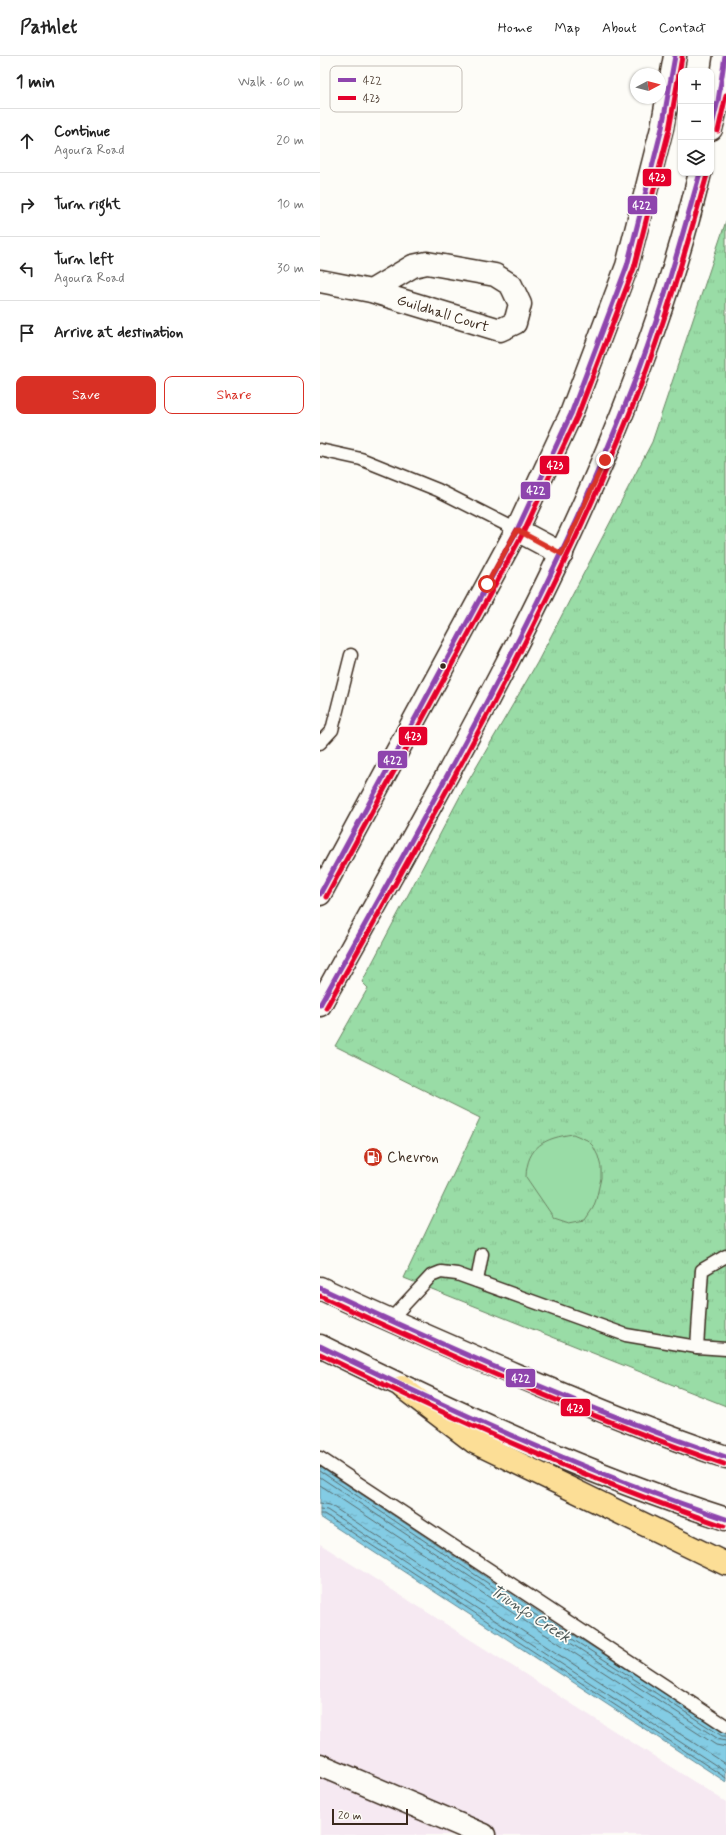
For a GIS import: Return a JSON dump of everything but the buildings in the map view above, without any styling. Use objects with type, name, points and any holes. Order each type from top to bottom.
[{"type":"highway","points":[[402,1387],[474,1442],[726,1564]]},
{"type":"main road","points":[[320,894],[517,530],[571,414],[627,266],[662,128],[675,56]]},
{"type":"main road","points":[[714,117],[725,56]]},
{"type":"main road","points":[[320,1006],[481,714],[562,554],[605,460],[653,336],[690,217],[699,176]]},
{"type":"main road","name":"Guildhall Court","points":[[320,281],[371,292],[500,330],[515,323],[520,304],[511,285],[494,275],[427,262],[413,266],[371,292]]},
{"type":"main road","points":[[517,530],[562,554]]},
{"type":"main road","points":[[320,1288],[389,1321],[588,1405],[678,1441],[726,1457]]},
{"type":"main road","points":[[320,1346],[402,1387],[557,1456],[684,1506],[726,1519]]},
{"type":"main road","points":[[320,1765],[484,1835]]},
{"type":"lane","points":[[320,450],[361,459],[438,490],[517,530]]},
{"type":"lane","points":[[320,743],[332,730],[351,655]]},
{"type":"lane","points":[[477,1281],[482,1254]]},
{"type":"lane","points":[[696,1347],[702,1270],[726,1256]]},
{"type":"lane","points":[[389,1321],[431,1276],[441,1272],[457,1274],[626,1335],[696,1347],[726,1350]]},
{"type":"lane","points":[[320,1458],[726,1726]]},
{"type":"shaded area","points":[[320,1544],[726,1802],[726,1835],[320,1835]]},
{"type":"green space","points":[[726,221],[726,1406],[404,1278],[480,1118],[335,1046],[368,988],[362,982],[466,785],[537,663],[652,442]]},
{"type":"green space","points":[[573,1134],[587,1140],[593,1146],[601,1167],[601,1178],[593,1208],[585,1220],[569,1223],[554,1218],[526,1177],[527,1166],[530,1158],[539,1145],[554,1138]]},
{"type":"water","name":"Triunfo Creek","points":[[320,1467],[549,1619],[726,1733],[726,1782],[320,1517]]},
{"type":"transit line","name":"422","points":[[320,894],[517,530],[571,414],[627,266],[662,128],[675,56]]},
{"type":"transit line","name":"422","points":[[714,117],[725,56]]},
{"type":"transit line","name":"423","points":[[326,897],[523,533],[577,417],[634,268],[669,130],[682,57]]},
{"type":"transit line","name":"423","points":[[718,131],[726,95]]},
{"type":"transit line","name":"422","points":[[320,1005],[486,704],[525,628],[562,550],[630,393],[650,339],[668,284],[699,176]]},
{"type":"transit line","name":"423","points":[[326,1008],[492,707],[569,553],[604,475],[637,395],[657,341],[675,286],[707,176]]},
{"type":"transit line","name":"422","points":[[320,1288],[521,1378],[674,1439],[726,1457]]},
{"type":"transit line","name":"423","points":[[320,1296],[419,1341],[570,1406],[672,1446],[724,1464]]},
{"type":"transit line","name":"422","points":[[320,1346],[470,1417],[571,1461],[674,1501],[726,1519]]},
{"type":"transit line","name":"423","points":[[320,1354],[469,1424],[570,1468],[672,1508],[724,1526]]},
{"type":"place","name":"Chevron","points":[[373,1157]]},
{"type":"route","points":[[487,584],[517,530],[562,554],[605,460]]}]
